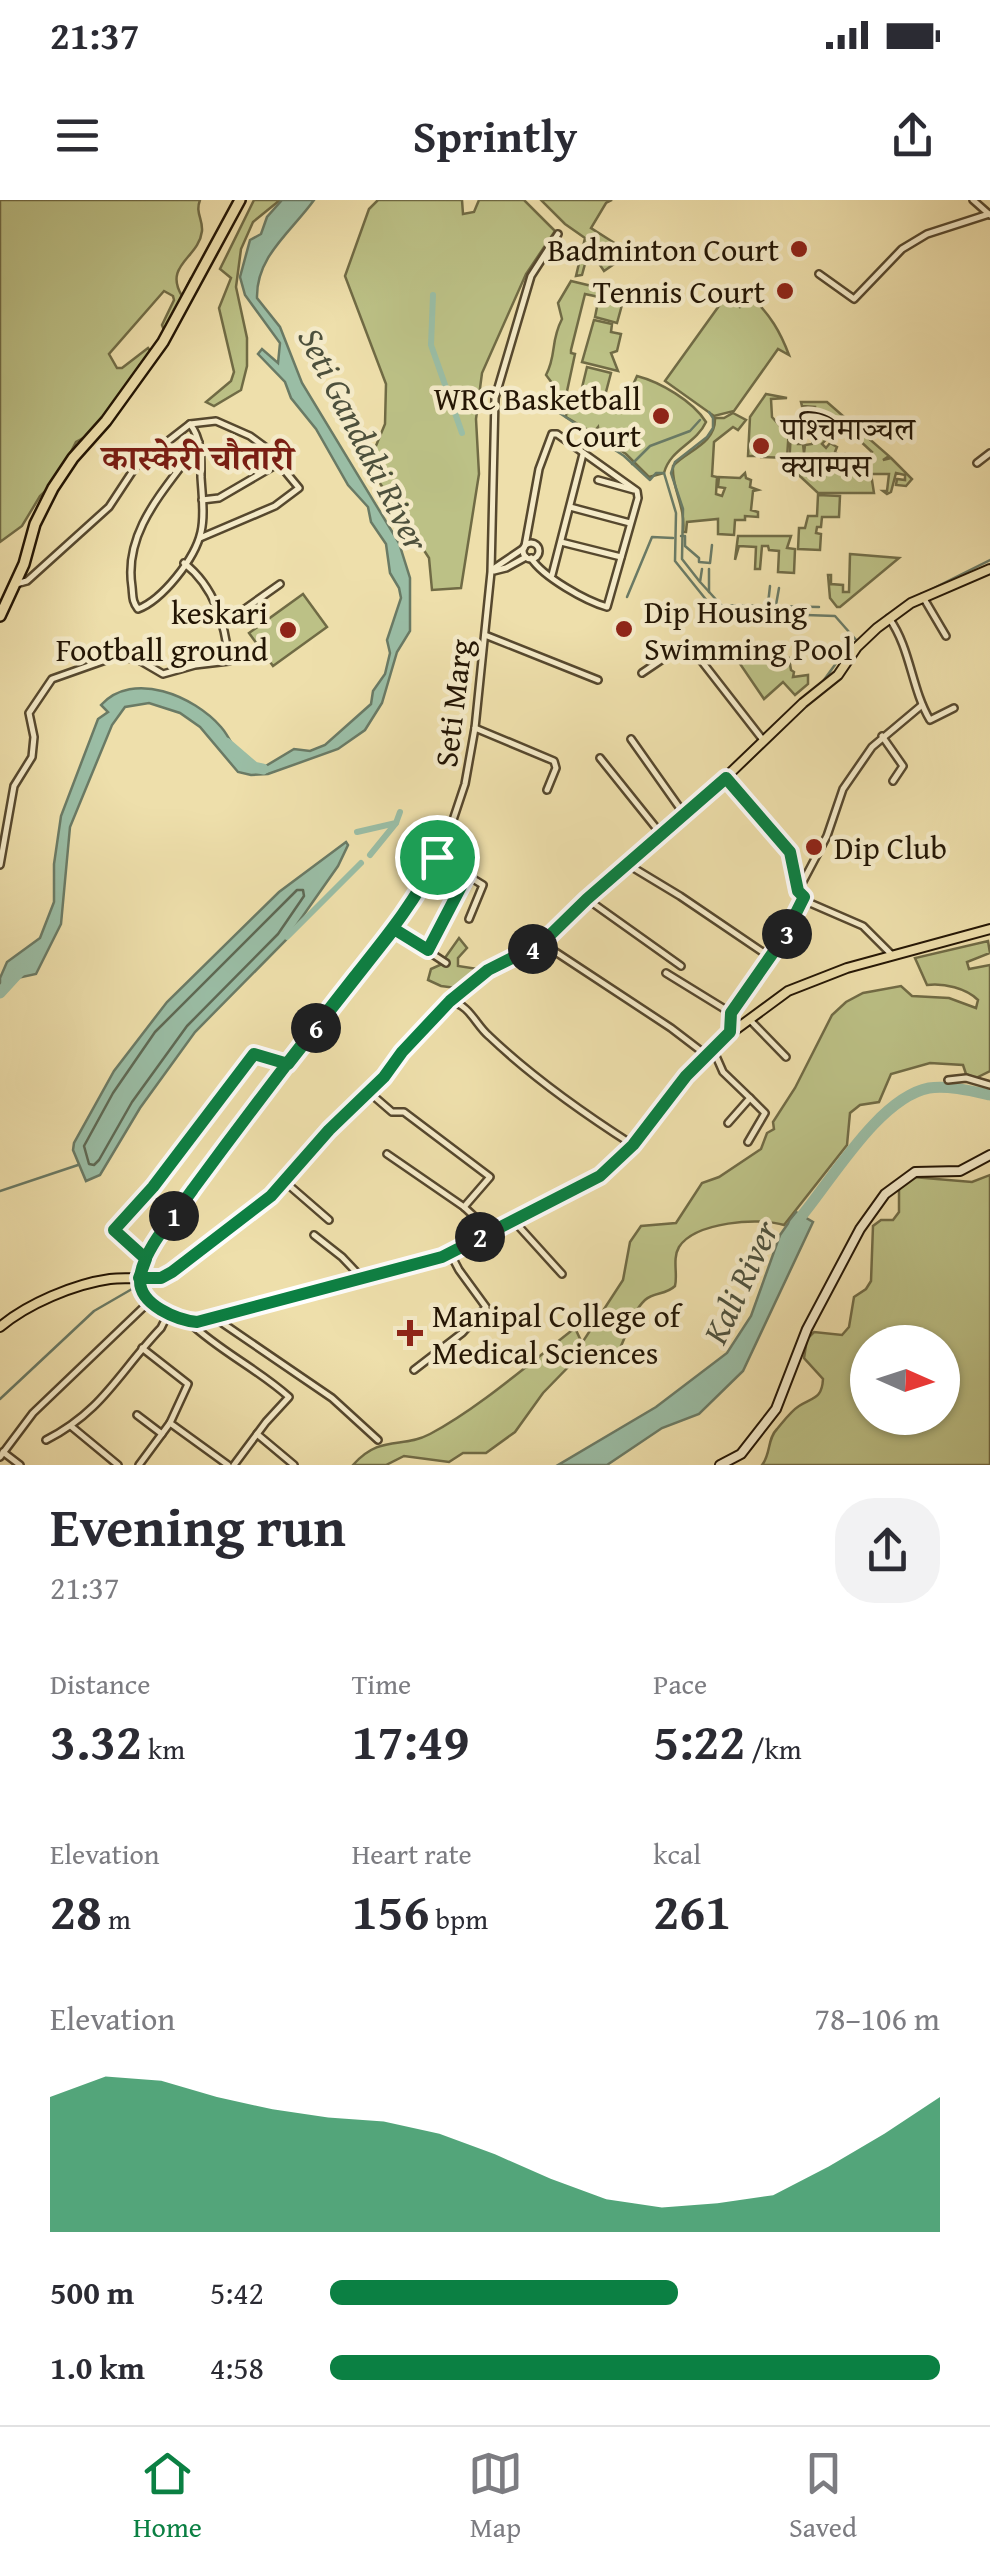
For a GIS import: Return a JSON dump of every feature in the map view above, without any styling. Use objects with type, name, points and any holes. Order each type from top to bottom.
[{"type":"highway","points":[[0,616],[35,524],[61,474],[106,422],[163,342],[240,200]]},
{"type":"main road","points":[[0,1327],[26,1310],[72,1290],[112,1278],[161,1278],[172,1272],[271,1196],[337,1122],[370,1093],[450,1001],[488,970],[542,943],[726,778],[803,702],[838,675],[863,641],[889,618],[923,597],[990,569]]},
{"type":"main road","points":[[139,1278],[141,1288],[167,1316],[189,1322],[450,1252],[600,1176],[633,1145],[709,1051],[788,991],[892,955],[990,929]]},
{"type":"main road","points":[[720,1465],[741,1454],[776,1409],[807,1329],[860,1228],[885,1194],[915,1172],[953,1172],[990,1155]]},
{"type":"street","points":[[819,274],[854,299],[902,249],[927,234],[989,215],[974,200]]},
{"type":"street","name":"Seti Marg","points":[[139,1278],[146,1259],[182,1205],[412,905],[437,857],[465,784],[475,728],[490,572],[496,398],[531,276],[558,234]]},
{"type":"street","points":[[15,584],[27,581],[109,507],[136,466],[190,424],[204,420],[231,427],[266,447],[299,488],[275,506],[200,538]]},
{"type":"street","points":[[190,424],[200,442],[200,538],[159,598],[138,610],[129,577],[138,529],[200,442]]},
{"type":"street","points":[[557,434],[637,491],[607,607],[588,601],[528,558],[524,547],[539,469],[550,436],[557,434]]},
{"type":"street","points":[[976,462],[990,453]]},
{"type":"street","points":[[552,575],[583,454]]},
{"type":"street","points":[[202,500],[219,498],[280,463]]},
{"type":"street","points":[[598,480],[637,491]]},
{"type":"street","points":[[569,507],[630,523]]},
{"type":"street","points":[[560,542],[622,557]]},
{"type":"street","points":[[531,543],[537,547],[538,554],[490,572],[531,543]]},
{"type":"street","points":[[0,865],[14,786],[32,757],[34,737],[28,714],[52,679],[117,656],[139,660],[163,674],[195,665],[227,663],[224,623],[198,573],[184,563]]},
{"type":"street","points":[[224,623],[280,584]]},
{"type":"street","points":[[923,597],[946,636]]},
{"type":"street","points":[[889,618],[905,647],[930,720],[954,708]]},
{"type":"street","points":[[485,634],[598,680]]},
{"type":"street","points":[[642,673],[672,652],[690,645],[764,741]]},
{"type":"street","points":[[798,891],[828,836],[843,788],[882,736],[922,704]]},
{"type":"street","points":[[475,728],[554,761],[556,768],[547,790]]},
{"type":"street","points":[[882,736],[903,766],[894,781]]},
{"type":"street","points":[[631,739],[685,815]]},
{"type":"street","points":[[600,758],[662,835]]},
{"type":"street","points":[[726,778],[790,852],[798,891],[810,903],[864,926],[892,955]]},
{"type":"street","points":[[437,857],[483,885],[468,919]]},
{"type":"street","points":[[627,864],[770,958]]},
{"type":"street","points":[[428,950],[467,875]]},
{"type":"street","points":[[730,1032],[731,1013],[794,923],[804,897]]},
{"type":"street","points":[[587,899],[680,966]]},
{"type":"street","points":[[394,929],[446,963]]},
{"type":"street","points":[[542,943],[709,1051],[723,1072],[765,1114],[748,1142]]},
{"type":"street","points":[[666,973],[731,1013]]},
{"type":"street","points":[[450,1001],[458,1002],[473,1015],[506,1052],[633,1145]]},
{"type":"street","points":[[750,1018],[786,1057]]},
{"type":"street","points":[[146,1259],[114,1230],[153,1187],[254,1054],[288,1064]]},
{"type":"street","points":[[948,1080],[966,1078],[990,1086]]},
{"type":"street","points":[[370,1093],[392,1112],[404,1112],[490,1177],[464,1206]]},
{"type":"street","points":[[728,1122],[750,1098]]},
{"type":"street","points":[[386,1154],[464,1206],[490,1232]]},
{"type":"street","points":[[284,1181],[329,1220]]},
{"type":"street","points":[[513,1220],[562,1274]]},
{"type":"street","points":[[314,1235],[360,1276]]},
{"type":"street","points":[[414,1370],[462,1333],[486,1306],[450,1252]]},
{"type":"street","points":[[20,1465],[2,1455],[33,1413],[152,1300]]},
{"type":"street","points":[[46,1440],[72,1427],[102,1400],[167,1316]]},
{"type":"street","points":[[215,1318],[332,1398],[378,1440]]},
{"type":"street","points":[[170,1422],[231,1465],[290,1397],[270,1379],[214,1345],[189,1322]]},
{"type":"street","points":[[139,1465],[170,1422],[188,1384],[142,1348]]},
{"type":"street","points":[[137,1414],[162,1434]]},
{"type":"street","points":[[72,1427],[118,1465]]},
{"type":"street","points":[[256,1434],[294,1465]]},
{"type":"green space","points":[[0,200],[200,200],[202,231],[179,269],[177,285],[182,296],[191,278],[199,280],[164,350],[166,335],[162,325],[174,300],[164,291],[109,354],[117,368],[122,368],[148,348],[151,352],[134,388],[89,435],[76,442],[56,481],[40,496],[22,526],[0,542]]},
{"type":"green space","points":[[254,200],[280,200],[253,222],[241,249],[236,287],[247,338],[247,366],[241,390],[214,406],[206,402],[231,381],[234,372],[219,308],[231,278],[220,269]]},
{"type":"green space","points":[[378,200],[462,200],[463,214],[474,212],[479,200],[524,200],[555,231],[526,274],[482,373],[476,419],[479,474],[461,588],[432,590],[429,558],[368,465],[385,424],[386,384],[345,276],[369,209]]},
{"type":"green space","points":[[541,200],[612,200],[591,228],[624,249],[614,264],[604,271],[598,262],[585,264],[582,275],[576,276],[585,238]]},
{"type":"green space","points":[[571,281],[625,294],[617,323],[595,317],[599,297],[585,294],[571,350],[575,354],[566,396],[579,400],[587,367],[611,373],[602,407],[621,412],[637,376],[675,393],[706,422],[672,458],[664,473],[649,477],[626,454],[599,436],[598,427],[593,433],[566,417],[567,404],[556,399],[548,405],[544,403],[552,383],[546,375],[562,319],[558,303]]},
{"type":"green space","points":[[729,292],[740,307],[752,297],[774,324],[789,355],[778,349],[734,411],[714,416],[665,381]]},
{"type":"green space","points":[[594,320],[612,324],[611,332],[621,334],[617,351],[611,353],[618,371],[582,362]]},
{"type":"green space","points":[[766,394],[787,398],[771,399],[772,417],[781,427],[789,428],[787,458],[761,457],[760,450],[755,450],[755,456],[748,456],[750,417]]},
{"type":"green space","points":[[801,402],[827,402],[889,456],[883,460],[891,458],[912,479],[906,486],[896,485],[897,479],[905,480],[905,475],[896,473],[887,494],[883,491],[887,491],[889,474],[871,474],[874,493],[818,493],[789,466],[791,432],[799,432],[798,444],[803,444],[804,453],[805,445],[812,444],[815,430],[819,431],[814,427],[815,407],[802,406]],"holes":[[[836,419],[850,431],[854,428],[862,435],[858,439],[872,452],[865,463],[856,463],[845,454],[840,457],[835,452],[837,447],[830,443],[826,448],[822,444],[832,433],[827,430]]]},
{"type":"green space","points":[[733,413],[746,420],[738,430],[733,427],[714,442],[712,476],[717,477],[716,494],[722,496],[725,488],[718,487],[719,477],[740,478],[745,473],[751,480],[750,487],[758,490],[753,491],[751,510],[758,512],[758,517],[735,520],[734,535],[718,534],[718,519],[687,522],[683,532],[673,466],[706,441],[715,418]]},
{"type":"green space","points":[[818,495],[840,496],[839,517],[822,517],[816,533],[821,534],[820,550],[798,549],[799,528],[805,528],[808,516],[817,516]]},
{"type":"green space","points":[[738,536],[791,536],[787,548],[795,549],[794,573],[778,572],[779,551],[769,550],[768,546],[762,546],[760,569],[755,569],[756,547],[739,546],[735,560]]},
{"type":"green space","points":[[850,554],[899,558],[837,607],[830,598],[828,575],[831,584],[843,585],[843,592],[849,592]]},
{"type":"green space","name":"keskari Football ground","points":[[303,594],[327,627],[273,666],[249,633]]},
{"type":"green space","points":[[760,651],[765,651],[766,656],[789,658],[793,677],[808,675],[808,684],[795,695],[783,682],[764,699],[736,658],[759,657]]},
{"type":"green space","points":[[459,938],[467,948],[458,958],[458,966],[478,969],[456,988],[428,980],[431,969],[440,965]]},
{"type":"green space","points":[[988,941],[990,953],[967,962],[969,969],[990,965],[990,1071],[976,1078],[966,1074],[963,1065],[930,1063],[891,1074],[879,1102],[860,1105],[850,1113],[847,1145],[784,1225],[728,1224],[687,1239],[677,1252],[675,1286],[640,1305],[618,1352],[591,1351],[578,1357],[543,1393],[515,1432],[486,1453],[463,1453],[449,1462],[404,1456],[386,1465],[353,1465],[372,1449],[420,1438],[448,1423],[575,1328],[582,1343],[623,1280],[630,1242],[641,1226],[676,1223],[702,1183],[719,1177],[761,1149],[832,1015],[863,993],[901,986],[912,996],[949,998],[976,1008],[978,1000],[967,992],[927,985],[915,958]]},
{"type":"green space","points":[[990,1175],[990,1465],[762,1465],[774,1433],[793,1411],[821,1390],[823,1379],[804,1358],[807,1339],[814,1332],[842,1335],[849,1327],[854,1297],[871,1281],[873,1226],[881,1220],[893,1220],[899,1212],[899,1189],[913,1177],[972,1182]]},
{"type":"water","points":[[282,200],[314,200],[262,269],[257,298],[280,327],[302,383],[399,543],[410,578],[410,631],[397,652],[382,703],[365,730],[338,749],[268,774],[238,772],[200,727],[180,713],[149,703],[125,707],[112,725],[70,827],[61,924],[36,974],[8,980],[0,994],[0,978],[7,962],[40,938],[54,902],[54,864],[61,816],[98,719],[108,712],[101,705],[129,689],[146,688],[180,697],[221,727],[242,761],[264,767],[294,749],[310,751],[325,745],[371,704],[373,691],[385,674],[390,653],[387,640],[401,598],[390,573],[386,544],[371,522],[368,507],[348,485],[316,429],[291,398],[285,382],[258,354],[262,349],[278,363],[280,343],[245,295],[240,277],[250,240],[261,234],[267,217]]},
{"type":"water","points":[[346,842],[338,866],[286,940],[195,1032],[140,1108],[100,1175],[86,1181],[73,1150],[74,1143],[114,1071],[167,1002],[279,892]]},
{"type":"water","points":[[796,1212],[813,1222],[743,1371],[699,1414],[662,1428],[607,1465],[558,1465],[656,1407],[727,1353],[751,1316],[780,1235]]},
{"type":"waterway","points":[[433,295],[431,345],[462,433]]},
{"type":"waterway","points":[[543,402],[624,456],[650,480],[656,473],[664,473],[676,513],[675,561],[716,612],[835,616],[857,641]]},
{"type":"waterway","points":[[702,569],[700,582],[682,559],[683,509],[671,473],[675,462],[713,428],[709,412]]},
{"type":"waterway","points":[[632,464],[650,446],[690,431],[700,420]]},
{"type":"waterway","points":[[681,536],[685,536],[685,546],[699,562],[710,563],[712,545]]},
{"type":"waterway","points":[[627,597],[652,537],[673,538]]},
{"type":"waterway","points":[[920,595],[990,560]]},
{"type":"waterway","points":[[709,569],[709,592]]},
{"type":"waterway","points":[[701,583],[721,605],[819,607]]},
{"type":"waterway","points":[[768,604],[770,586]]},
{"type":"waterway","points":[[776,605],[779,588]]},
{"type":"waterway","points":[[886,616],[904,604]]},
{"type":"waterway","points":[[821,684],[872,627]]},
{"type":"waterway","name":"Seti Gandaki River","points":[[226,743],[254,767],[263,769]]},
{"type":"waterway","points":[[357,832],[396,823],[400,812]]},
{"type":"waterway","points":[[370,855],[396,823]]},
{"type":"waterway","points":[[287,937],[361,863]]},
{"type":"waterway","name":"Seti Gandaki River","points":[[0,993],[22,969]]},
{"type":"waterway","name":"Kali River","points":[[795,1224],[872,1126],[910,1095],[936,1087],[990,1095]]},
{"type":"waterway","points":[[0,1191],[78,1165]]},
{"type":"waterway","points":[[0,1399],[94,1311],[132,1289]]},
{"type":"place","name":"Badminton Court","points":[[799,249]]},
{"type":"place","name":"Tennis Court","points":[[785,291]]},
{"type":"place","name":"WRC Basketball Court","points":[[661,416]]},
{"type":"place","name":"पश्‍चिमाञ्‍चल क्याम्पस","points":[[761,446]]},
{"type":"place","name":"Dip Housing Swimming Pool","points":[[624,629]]},
{"type":"place","name":"keskari Football ground","points":[[288,630]]},
{"type":"place","name":"Dip Club","points":[[814,847]]},
{"type":"place","name":"Manipal College of Medical Sciences","points":[[410,1333]]},
{"type":"district","name":"कास्केरी चौतारी","points":[[198,457]]},
{"type":"route","points":[[437,857],[412,905],[354,976],[326,1014],[205,1173],[146,1259],[139,1278],[141,1288],[167,1316],[197,1322],[442,1257],[600,1176],[619,1161],[686,1076],[730,1032],[731,1013],[796,918],[804,897],[798,891],[790,852],[726,778],[542,943],[488,970],[450,1001],[370,1093],[329,1130],[271,1196],[172,1272],[161,1278],[139,1278],[146,1259],[114,1230],[153,1187],[254,1054],[276,1059],[288,1064],[394,929],[428,950],[467,875],[437,857]]}]
